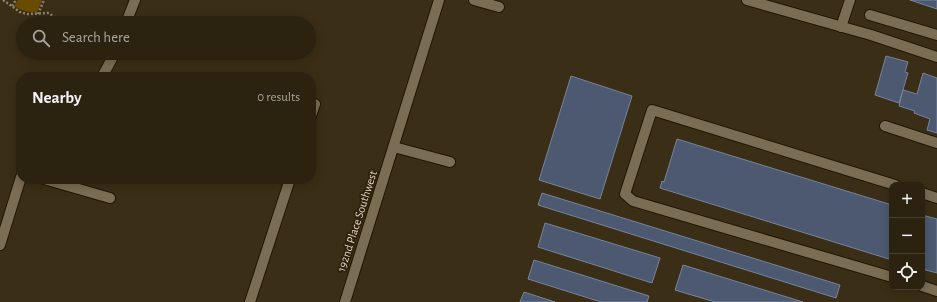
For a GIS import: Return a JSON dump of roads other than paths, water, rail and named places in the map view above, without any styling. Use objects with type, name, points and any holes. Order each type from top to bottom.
[{"type":"street","points":[[129,16],[135,0]]},
{"type":"street","name":"192nd Place Southwest","points":[[346,302],[439,0]]},
{"type":"street","points":[[474,0],[499,7]]},
{"type":"street","points":[[747,0],[871,35],[937,56]]},
{"type":"street","points":[[841,27],[850,0]]},
{"type":"street","points":[[870,15],[937,35]]},
{"type":"street","points":[[105,72],[111,60]]},
{"type":"street","points":[[889,183],[652,110],[625,194],[633,201],[889,276]]},
{"type":"street","points":[[885,126],[937,143]]},
{"type":"street","points":[[394,147],[450,162]]},
{"type":"street","points":[[0,245],[19,184]]},
{"type":"street","points":[[61,184],[110,198]]},
{"type":"street","points":[[250,302],[288,184]]},
{"type":"street","points":[[925,194],[937,198]]},
{"type":"street","points":[[925,287],[937,291]]}]
